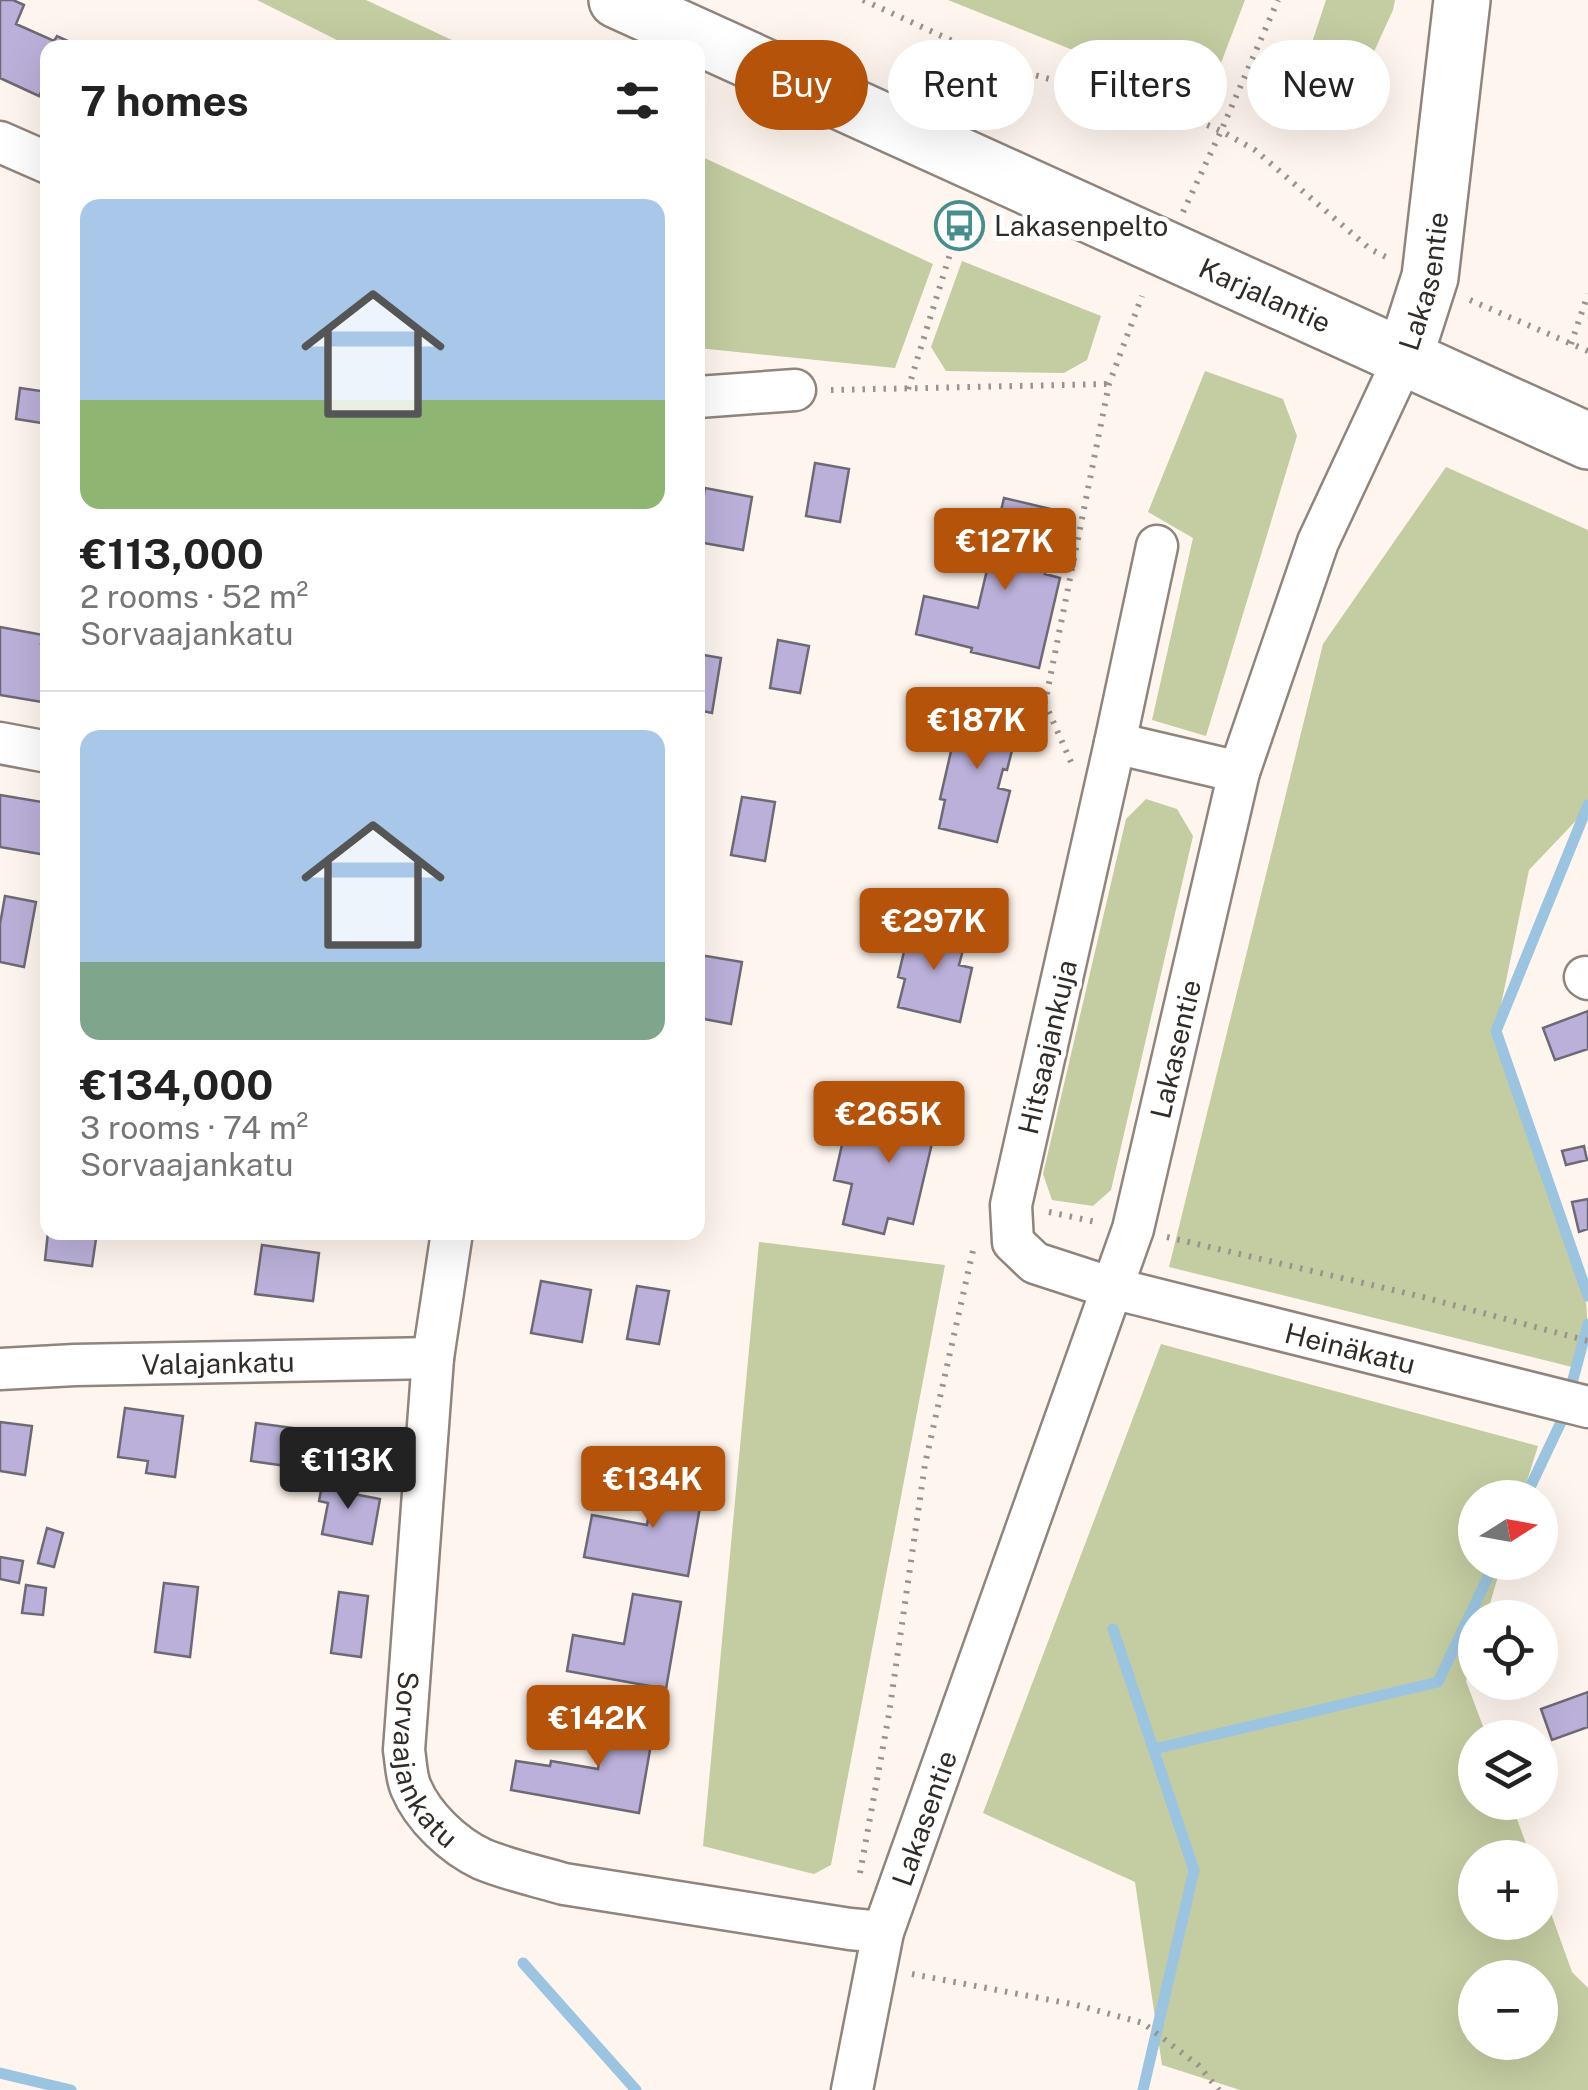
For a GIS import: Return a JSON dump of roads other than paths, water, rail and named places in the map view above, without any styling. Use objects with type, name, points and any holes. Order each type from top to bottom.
[{"type":"main road","name":"Karjalantie","points":[[617,0],[705,40]]},
{"type":"main road","name":"Lakasentie","points":[[1404,358],[1430,277],[1462,0]]},
{"type":"main road","name":"Karjalantie","points":[[705,40],[1588,441]]},
{"type":"street","points":[[0,142],[40,160]]},
{"type":"street","name":"Lakasentie","points":[[852,2090],[880,1950],[1132,1229],[1239,772],[1318,542],[1404,358]]},
{"type":"street","points":[[705,396],[795,390]]},
{"type":"street","name":"Hitsaajankuja","points":[[1112,1288],[1036,1263],[1013,1242],[1011,1205],[1157,546]]},
{"type":"street","points":[[0,743],[40,750]]},
{"type":"street","points":[[1115,744],[1239,772]]},
{"type":"street","name":"Sorvaajankatu","points":[[451,1240],[433,1358],[404,1750],[410,1787],[430,1818],[479,1858],[564,1884],[850,1930],[880,1950]]},
{"type":"street","name":"Heinäkatu","points":[[1112,1288],[1588,1407]]},
{"type":"street","name":"Valajankatu","points":[[0,1369],[74,1364],[433,1358]]},
{"type":"waterway","points":[[1588,805],[1496,1031],[1588,1296]]},
{"type":"waterway","points":[[1534,1480],[1562,1420],[1588,1324]]},
{"type":"waterway","points":[[1154,1749],[1438,1682],[1486,1580]]},
{"type":"waterway","points":[[1113,1629],[1194,1870],[1143,2090]]},
{"type":"waterway","points":[[523,1963],[636,2090]]},
{"type":"waterway","points":[[0,2073],[71,2090]]},
{"type":"place","name":"Lakasenpelto","points":[[959,225]]}]
